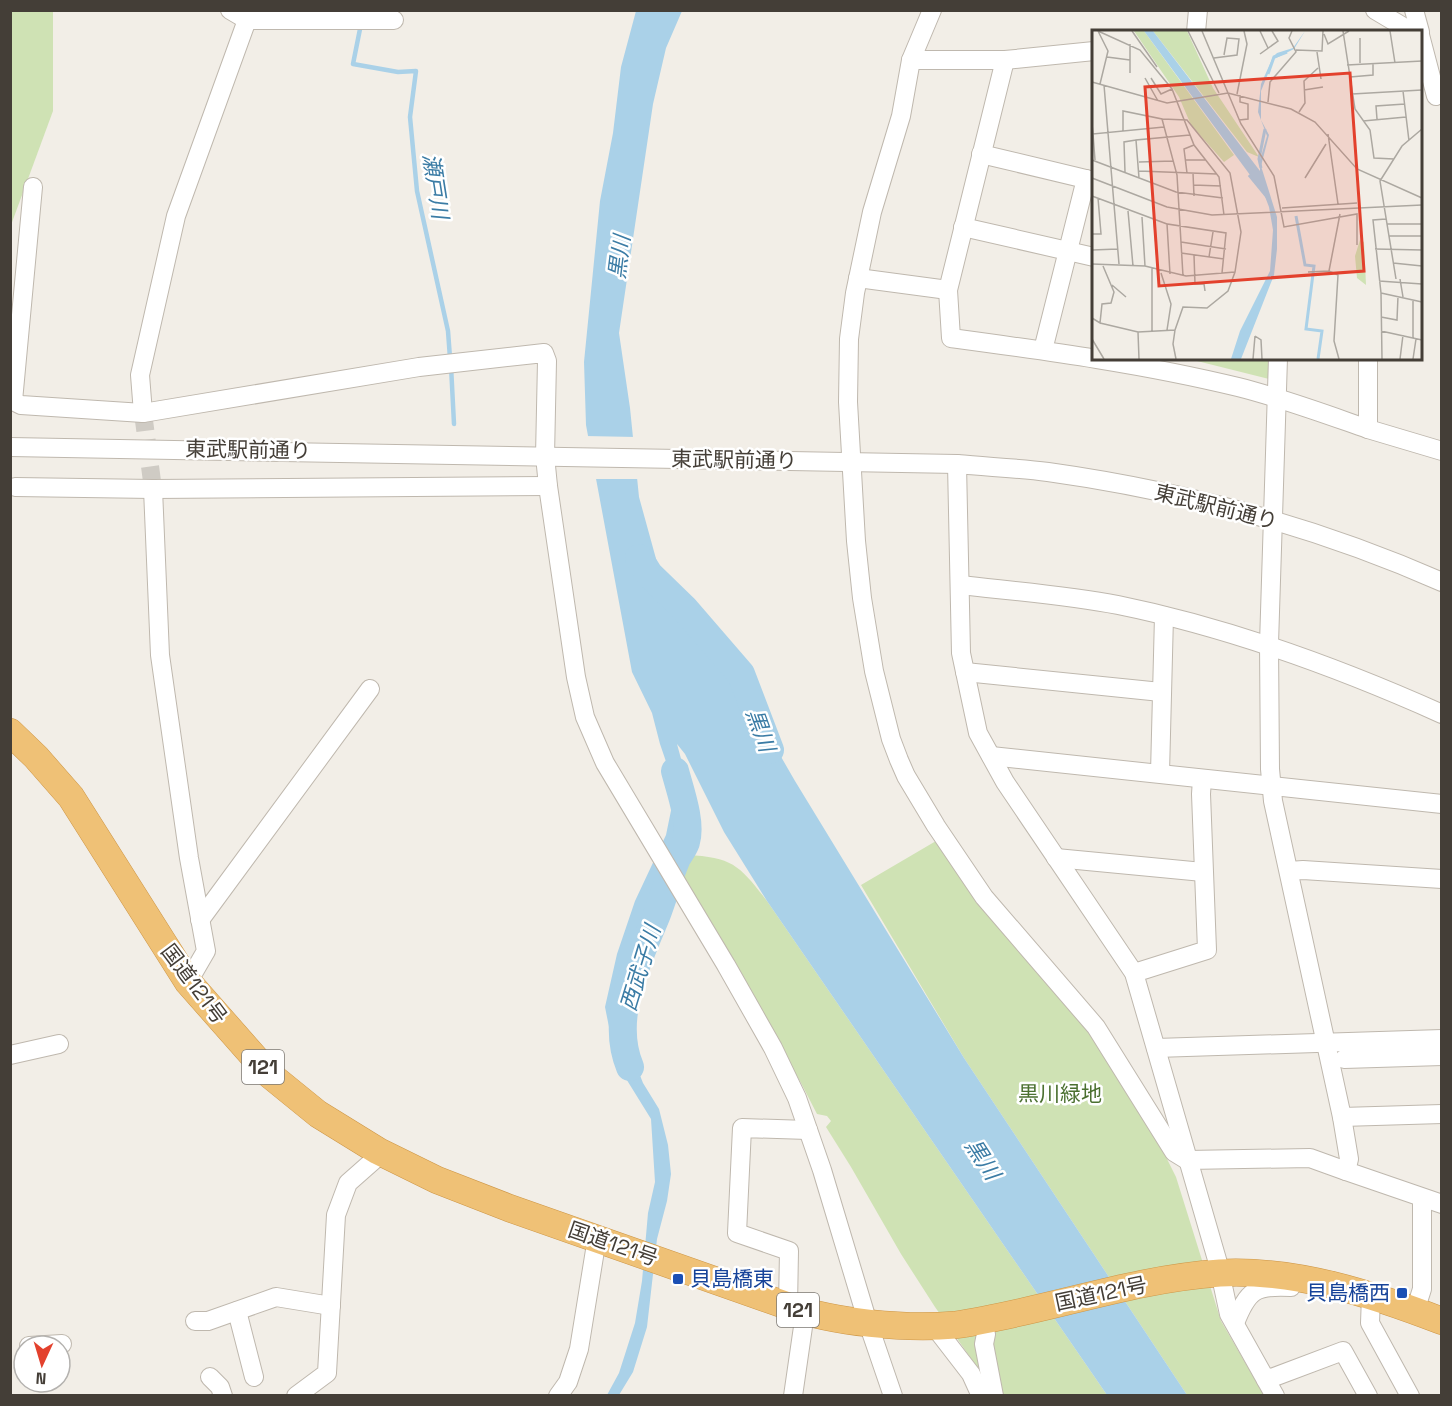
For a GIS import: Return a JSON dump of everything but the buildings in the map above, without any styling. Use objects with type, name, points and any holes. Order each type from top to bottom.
[{"type":"highway","name":"国道121号","points":[[10,732],[36,757],[71,797],[188,982],[270,1075],[318,1114],[382,1153],[437,1180],[509,1208],[796,1309],[868,1323],[938,1326],[998,1317],[1153,1282],[1213,1274],[1271,1275],[1306,1279],[1371,1296],[1442,1321]]},
{"type":"street","points":[[230,10],[247,20],[394,21]]},
{"type":"street","points":[[932,10],[911,60],[901,116],[872,212],[858,278],[849,339],[846,462],[868,637],[891,739],[906,777],[984,897],[1096,1027],[1174,1152],[1187,1160],[1310,1158],[1442,1204]]},
{"type":"street","points":[[1196,30],[1198,10]]},
{"type":"street","points":[[1376,10],[1409,30]]},
{"type":"street","points":[[1414,10],[1419,30]]},
{"type":"street","points":[[143,413],[140,375],[176,216],[247,20]]},
{"type":"street","points":[[1422,44],[1433,95]]},
{"type":"street","points":[[911,60],[1005,60],[1092,51]]},
{"type":"street","points":[[1005,60],[948,290],[951,338],[1092,356]]},
{"type":"street","points":[[981,154],[1090,180],[1068,252],[1043,350]]},
{"type":"street","points":[[33,187],[13,401],[21,405],[143,413],[419,368],[544,353],[547,361],[552,456],[548,486],[576,677],[585,717],[611,773],[726,965],[773,1048],[797,1098],[893,1395]]},
{"type":"street","points":[[963,227],[1092,257]]},
{"type":"street","points":[[858,278],[948,290]]},
{"type":"street","points":[[1122,360],[1153,364],[1278,398],[1368,429],[1442,451]]},
{"type":"street","points":[[1278,360],[1269,644],[1272,786],[1324,1043],[1342,1117],[1349,1159],[1346,1171]]},
{"type":"street","points":[[1368,360],[1368,429]]},
{"type":"street","name":"東武駅前通り","points":[[10,447],[957,464],[1047,472],[1190,498],[1272,520],[1356,547],[1442,582]]},
{"type":"street","points":[[957,464],[961,653],[978,733],[1005,782],[1134,973],[1187,1160],[1213,1274],[1229,1314],[1270,1388],[1343,1351],[1368,1395]]},
{"type":"street","points":[[15,487],[153,489],[548,486]]},
{"type":"street","points":[[153,489],[160,655],[189,858],[206,951],[188,982]]},
{"type":"street","points":[[960,585],[1071,597],[1164,616],[1269,644],[1381,687],[1442,714]]},
{"type":"street","points":[[1160,773],[1164,616]]},
{"type":"street","points":[[965,672],[1161,692]]},
{"type":"street","points":[[201,920],[369,689]]},
{"type":"street","points":[[991,756],[1442,804]]},
{"type":"street","points":[[1134,973],[1207,950],[1202,779]]},
{"type":"street","points":[[1056,858],[1203,872]]},
{"type":"street","points":[[1289,872],[1303,870],[1442,879]]},
{"type":"street","points":[[1156,1048],[1442,1039]]},
{"type":"street","points":[[10,1055],[59,1044]]},
{"type":"street","points":[[1344,1059],[1442,1056]]},
{"type":"street","points":[[1342,1117],[1442,1114]]},
{"type":"street","points":[[793,1395],[796,1309],[789,1251],[737,1233],[742,1128],[808,1130]]},
{"type":"street","points":[[296,1395],[327,1373],[336,1215],[348,1183],[382,1153]]},
{"type":"street","points":[[1415,1311],[1422,1289],[1422,1198]]},
{"type":"street","points":[[558,1395],[568,1382],[579,1349],[597,1238]]},
{"type":"street","points":[[1235,1323],[1245,1299],[1260,1289],[1274,1286],[1341,1287]]},
{"type":"street","points":[[1371,1296],[1370,1323],[1410,1395]]},
{"type":"street","points":[[195,1322],[208,1321],[276,1297],[331,1305]]},
{"type":"street","points":[[237,1311],[254,1377]]},
{"type":"street","points":[[938,1326],[971,1374],[981,1395]]},
{"type":"street","points":[[986,1334],[984,1344],[994,1395]]},
{"type":"street","points":[[210,1377],[220,1387],[223,1395]]},
{"type":"green space","points":[[10,11],[53,11],[53,111],[11,225]]},
{"type":"green space","points":[[1193,360],[1273,360],[1273,380]]},
{"type":"green space","name":"黒川緑地","points":[[936,841],[1085,1023],[1146,1117],[1176,1177],[1221,1321],[1264,1395],[1187,1395],[964,1058],[861,885]]},
{"type":"green space","points":[[687,855],[725,861],[750,879],[1107,1395],[986,1395],[977,1367],[901,1254],[826,1127],[831,1121],[827,1116],[817,1114],[688,891],[677,869],[680,861]]},
{"type":"water","points":[[636,11],[682,11],[666,48],[653,104],[619,333],[630,408],[639,497],[666,595],[735,677],[795,781],[964,1058],[1187,1395],[1107,1395],[767,901],[724,832],[685,754],[677,744],[686,777],[681,839],[654,894],[632,951],[617,1004],[619,1021],[643,1083],[659,1109],[668,1145],[671,1174],[657,1239],[647,1327],[633,1372],[619,1395],[607,1395],[619,1373],[635,1323],[642,1281],[648,1213],[655,1182],[651,1119],[625,1077],[611,1037],[605,1007],[617,954],[635,901],[666,835],[674,796],[674,785],[652,713],[632,672],[586,425],[584,362],[600,201],[613,133],[621,67]]},
{"type":"pier","points":[[585,436],[636,437],[641,479],[593,479]]},
{"type":"waterway","name":"瀬戸川","points":[[361,24],[353,64],[398,72],[416,71],[410,117],[417,191],[448,331],[450,358]]},
{"type":"waterway","name":"瀬戸川","points":[[451,366],[454,424]]},
{"type":"waterway","name":"黒川","points":[[639,558],[649,574],[684,608],[741,674],[770,750]]},
{"type":"waterway","name":"西武子川","points":[[630,1067],[624,1048],[623,1029],[628,989],[687,834],[685,807],[675,771]]},
{"type":"tunnel","points":[[143,413],[153,489]]},
{"type":"place","name":"貝島橋東","points":[[678,1279]]},
{"type":"place","name":"貝島橋西","points":[[1402,1293]]}]
